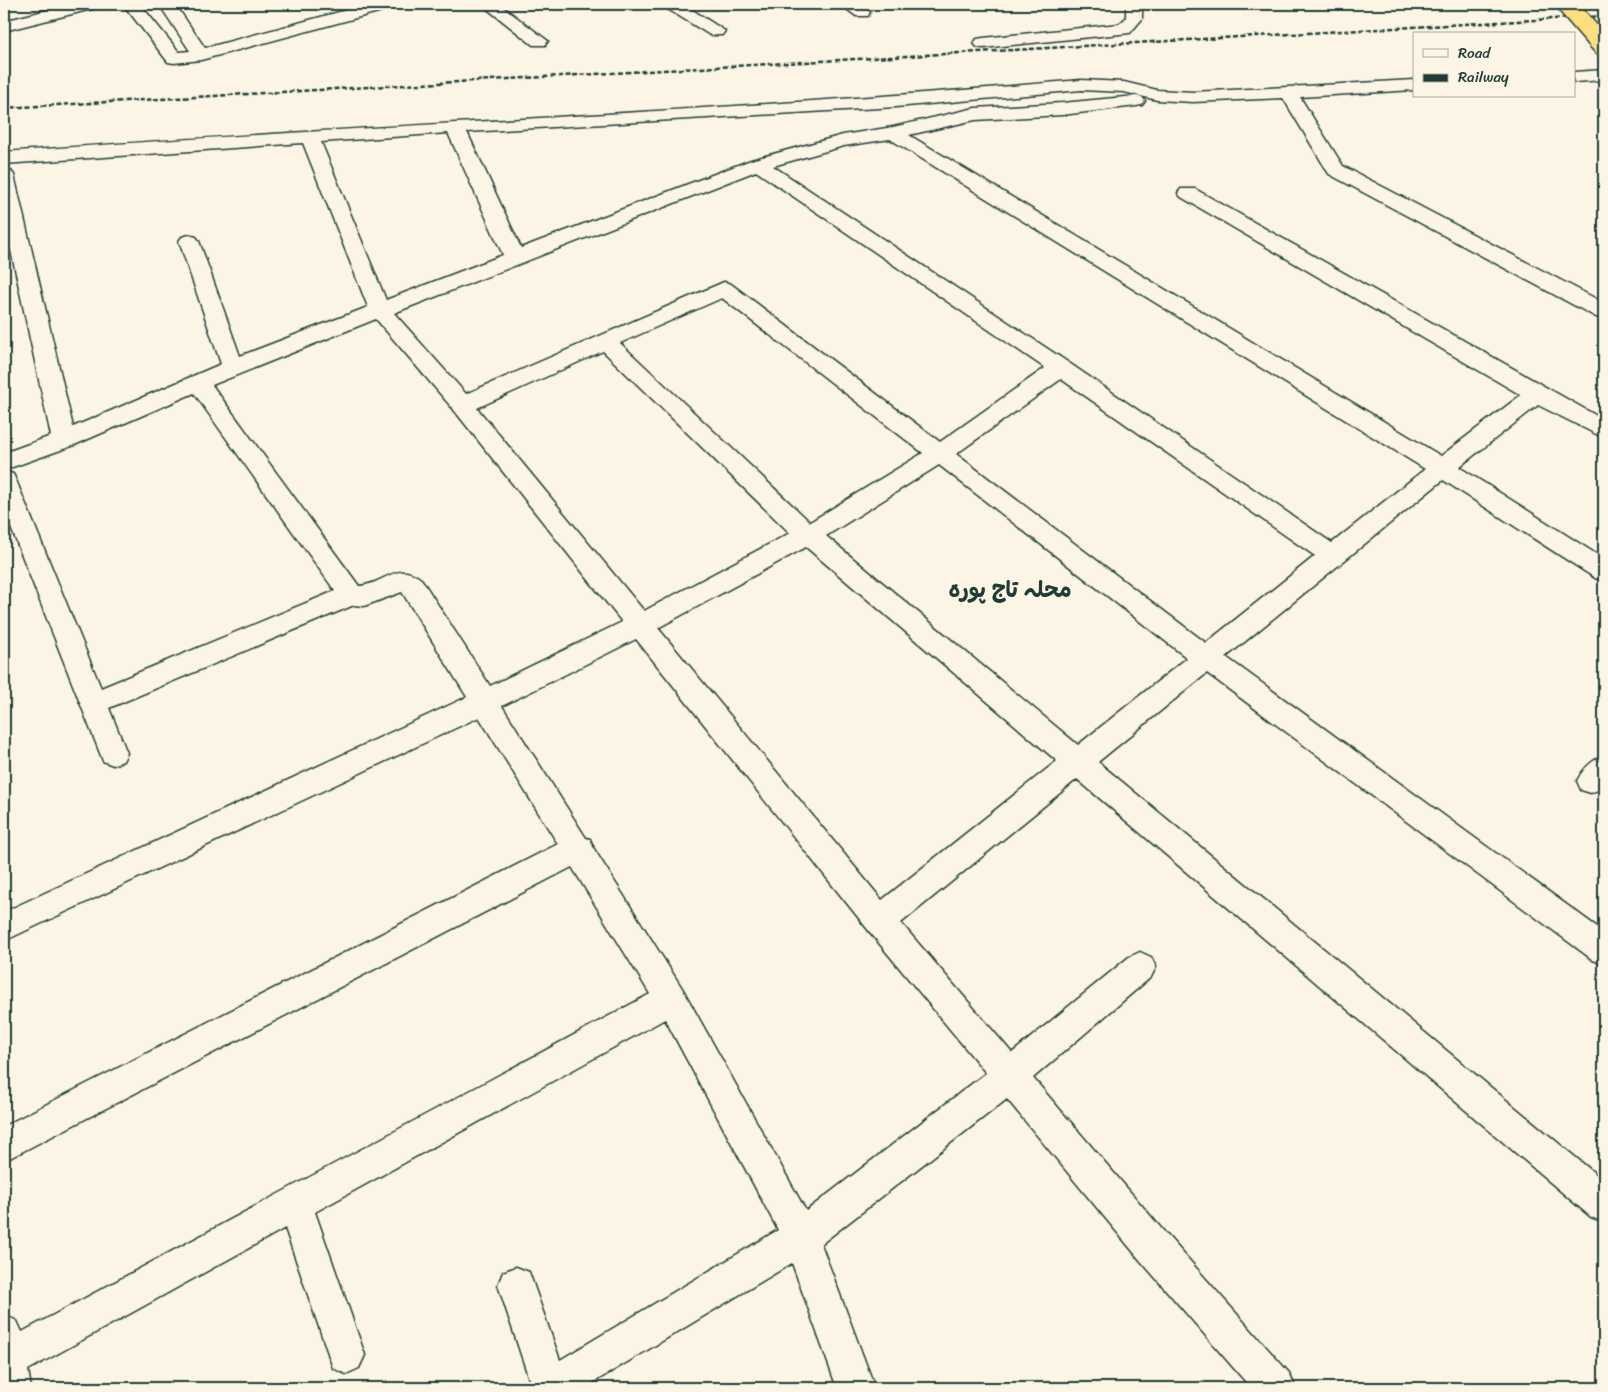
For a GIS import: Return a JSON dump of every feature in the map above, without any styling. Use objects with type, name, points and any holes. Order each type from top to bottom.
[{"type":"highway","points":[[1566,4],[1604,48]]},
{"type":"street","points":[[4,26],[90,4]]},
{"type":"street","points":[[131,4],[174,58],[200,56],[387,4]]},
{"type":"street","points":[[167,4],[200,56]]},
{"type":"street","points":[[489,4],[539,41]]},
{"type":"street","points":[[672,4],[716,31]]},
{"type":"street","points":[[848,4],[862,12]]},
{"type":"street","points":[[983,43],[1124,29],[1134,19],[1134,4]]},
{"type":"street","points":[[1576,77],[1604,75]]},
{"type":"street","points":[[4,158],[454,127],[896,102],[1081,84],[1124,87],[1157,95],[1193,97]]},
{"type":"street","points":[[4,462],[64,440],[233,367],[379,309],[758,164],[843,141],[893,133],[975,114],[1193,97],[1413,85]]},
{"type":"street","points":[[1288,91],[1336,170],[1604,312]]},
{"type":"street","points":[[454,127],[515,258]]},
{"type":"street","points":[[893,133],[1442,468],[1604,571]]},
{"type":"street","points":[[310,138],[379,309],[462,405],[880,921],[1011,1075],[1147,1240],[1276,1388]]},
{"type":"street","points":[[758,164],[1061,368],[1333,556]]},
{"type":"street","points":[[4,175],[64,440]]},
{"type":"street","points":[[1188,193],[1537,394],[1604,430]]},
{"type":"street","points":[[189,241],[233,367]]},
{"type":"street","points":[[462,405],[724,289],[1207,658],[1604,950]]},
{"type":"street","points":[[606,342],[808,535],[1604,1204]]},
{"type":"street","points":[[4,927],[486,701],[640,625],[808,535],[939,454],[1061,368]]},
{"type":"street","points":[[198,382],[352,595]]},
{"type":"street","points":[[880,921],[1442,468],[1537,394]]},
{"type":"street","points":[[4,480],[113,753]]},
{"type":"street","points":[[93,703],[352,595],[364,596],[404,580],[413,587],[671,999],[801,1237],[856,1388]]},
{"type":"street","points":[[4,1144],[578,848]]},
{"type":"street","points":[[516,1285],[550,1388],[801,1237],[1011,1075],[1140,966]]},
{"type":"street","points":[[8,1361],[671,999]]},
{"type":"street","points":[[295,1205],[346,1355]]},
{"type":"railway","points":[[4,108],[1604,16]]},
{"type":"district","name":"محلہ تاج پورہ","points":[[1010,589]]}]
